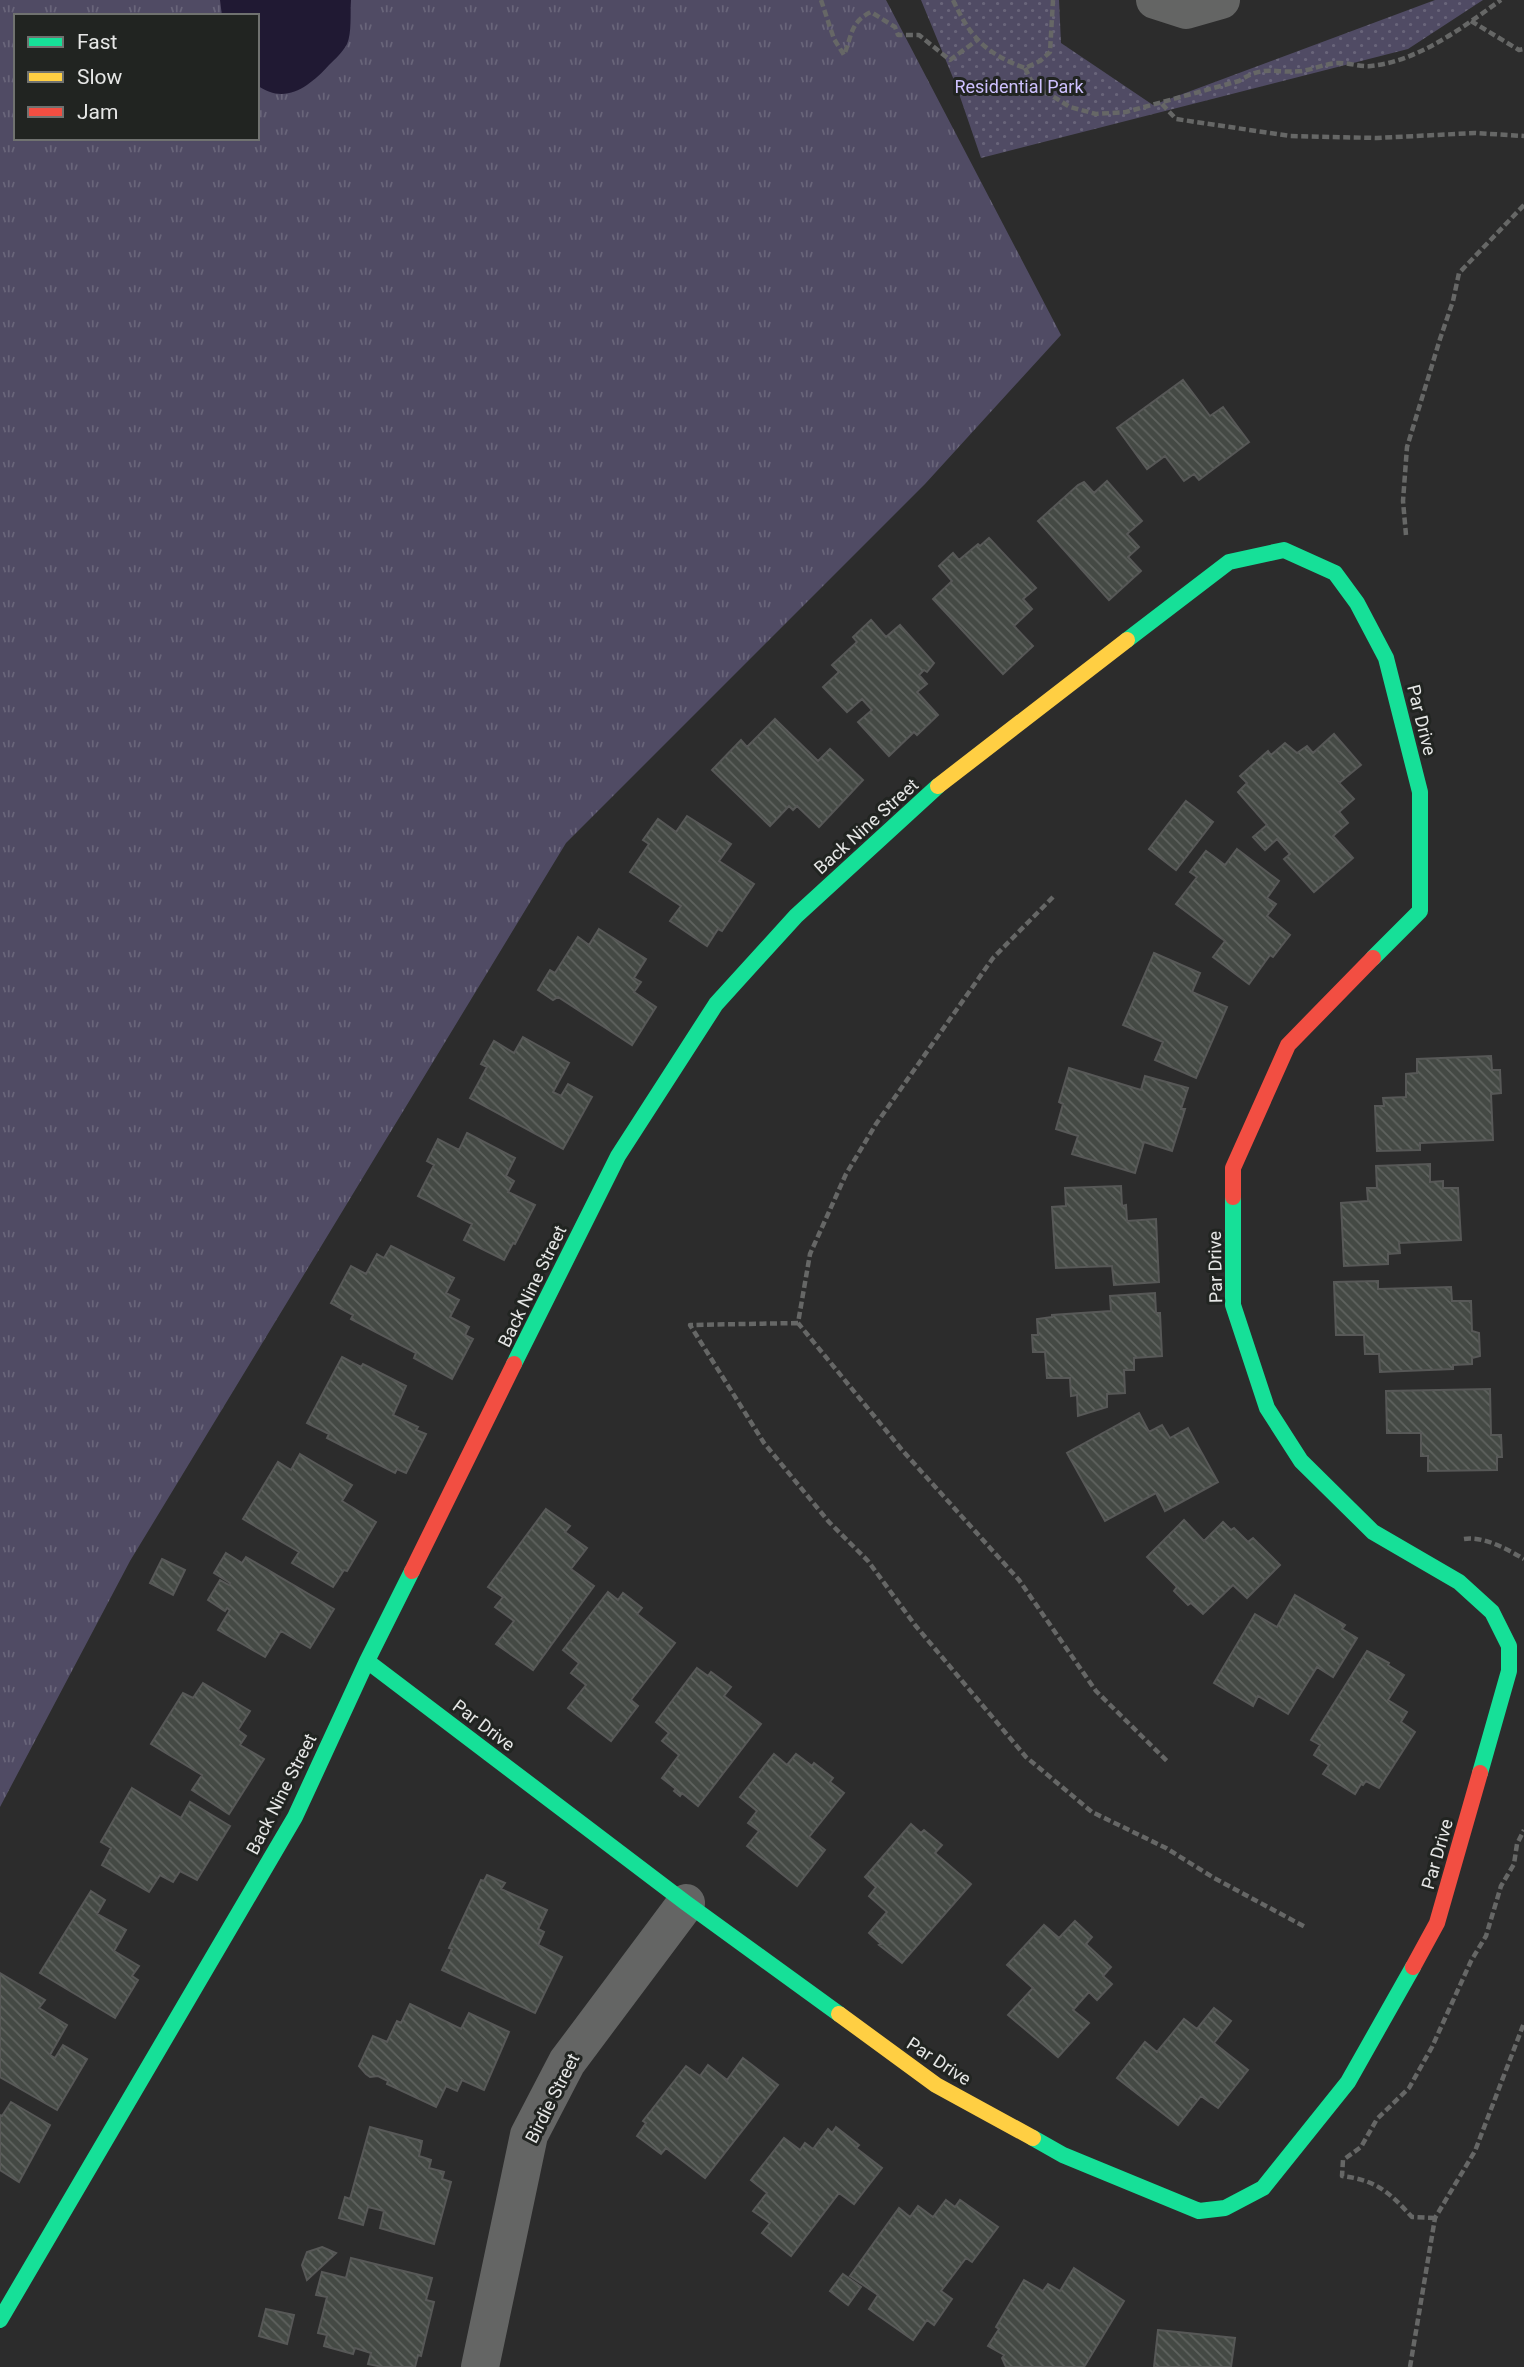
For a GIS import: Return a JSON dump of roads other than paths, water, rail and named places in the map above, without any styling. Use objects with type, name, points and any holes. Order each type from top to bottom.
[{"type":"street","points":[[1155,0],[1186,10],[1214,2]]},
{"type":"street","name":"Back Nine Street","points":[[0,2320],[295,1817],[367,1661],[618,1156],[716,1004],[796,916],[953,772],[1229,562],[1284,550],[1335,573],[1357,603]]},
{"type":"street","name":"Par Drive","points":[[367,1661],[686,1903],[936,2085],[1063,2155],[1199,2211],[1225,2208],[1263,2188],[1348,2082],[1437,1923],[1509,1671],[1509,1646],[1492,1612],[1458,1582],[1373,1532],[1301,1461],[1267,1408],[1233,1305],[1233,1168],[1288,1045],[1420,911],[1420,792],[1386,658],[1357,603]]},
{"type":"street","name":"Birdie Street","points":[[480,2367],[529,2135],[566,2062],[686,1903]]},
{"type":"park label","name":"Residential Park","points":[[1019,86]]}]
